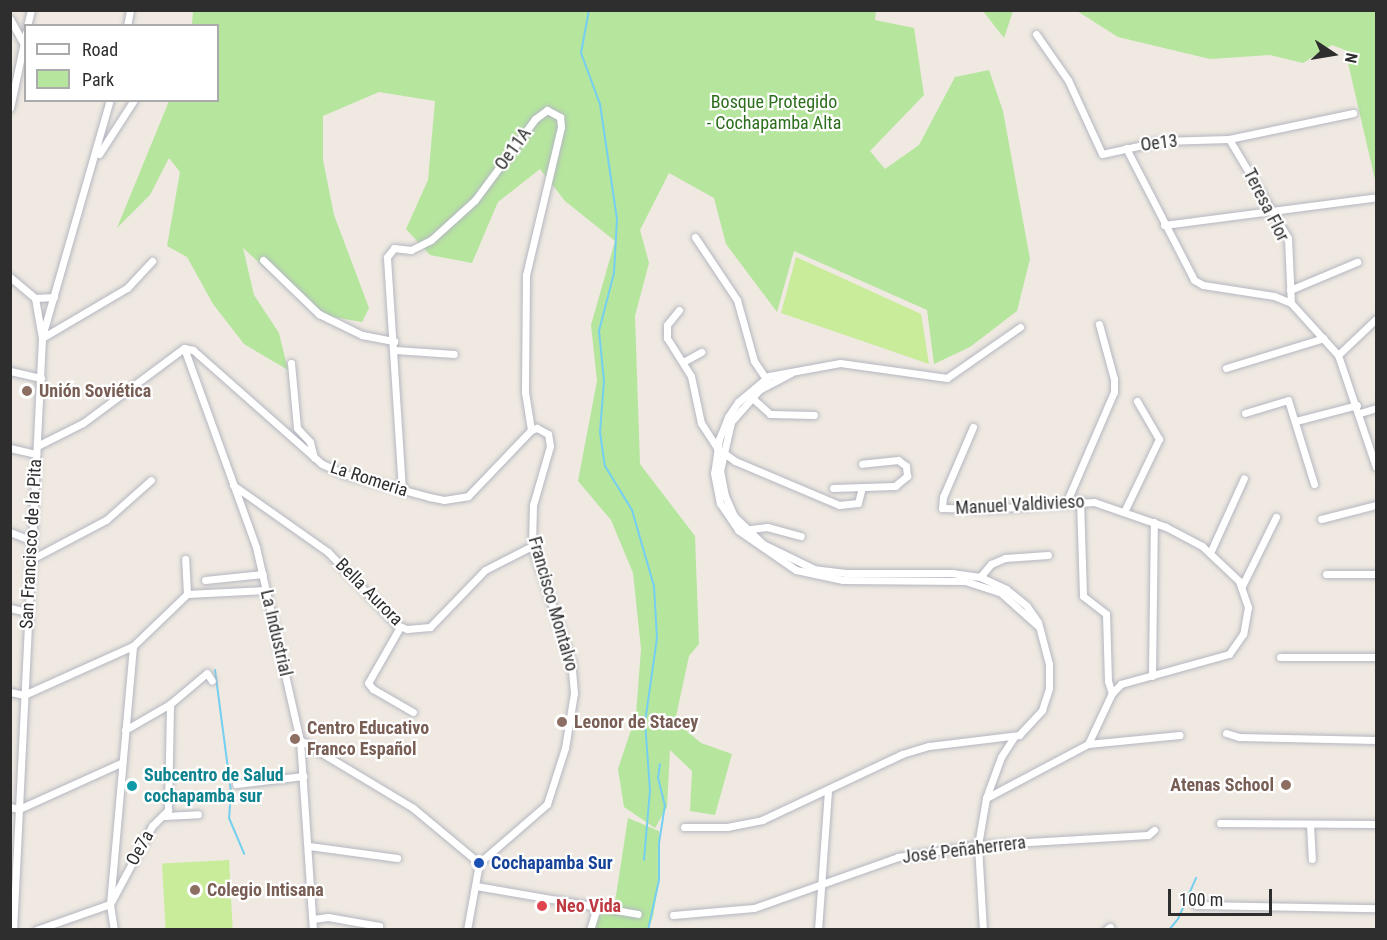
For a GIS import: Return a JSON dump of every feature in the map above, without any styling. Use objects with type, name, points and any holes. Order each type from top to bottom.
[{"type":"street","points":[[10,19],[23,42]]},
{"type":"street","name":"Oe13","points":[[1036,34],[1068,80],[1099,152],[1161,141],[1229,139],[1353,113]]},
{"type":"street","points":[[10,108],[24,39]]},
{"type":"street","name":"San Francisco de la Pita","points":[[42,338],[96,158],[110,102]]},
{"type":"street","points":[[96,158],[133,102]]},
{"type":"street","name":"Oe11A","points":[[394,341],[387,257],[394,248],[411,250],[431,240],[475,200],[535,119],[547,110],[558,115],[562,122],[526,275],[525,392],[531,430]]},
{"type":"street","name":"Teresa Flor","points":[[1229,139],[1288,238],[1291,303]]},
{"type":"street","points":[[1126,148],[1164,225],[1198,283],[1274,296],[1291,303],[1338,355],[1373,447],[1377,467]]},
{"type":"street","points":[[1164,225],[1373,198]]},
{"type":"street","points":[[695,237],[738,300],[754,361],[767,381]]},
{"type":"street","points":[[263,260],[319,314],[347,329],[394,341],[402,490]]},
{"type":"street","points":[[42,338],[127,288],[152,261]]},
{"type":"street","points":[[1290,290],[1357,262]]},
{"type":"street","points":[[10,277],[35,298],[54,297]]},
{"type":"street","name":"San Francisco de la Pita","points":[[13,930],[12,884],[19,809],[30,540],[41,378],[42,338],[35,298]]},
{"type":"street","points":[[679,310],[666,333],[683,362],[696,392],[701,423],[719,450],[725,496],[743,530],[771,549],[813,569],[953,579],[984,586],[1008,598],[1039,627]]},
{"type":"street","points":[[1338,355],[1377,319]]},
{"type":"street","points":[[1067,501],[1114,392],[1114,379],[1099,324]]},
{"type":"street","points":[[719,450],[731,422],[749,395],[767,381],[791,372],[840,363],[947,378],[1020,327]]},
{"type":"street","points":[[1226,368],[1324,338]]},
{"type":"street","points":[[10,448],[36,450],[83,423],[184,348]]},
{"type":"street","name":"La Romeria","points":[[184,348],[192,350],[314,458],[344,474],[444,500],[468,496],[531,430]]},
{"type":"street","name":"La Industrial","points":[[184,348],[262,574],[300,740],[313,930]]},
{"type":"street","points":[[395,350],[454,354]]},
{"type":"street","points":[[683,362],[701,352]]},
{"type":"street","points":[[291,363],[297,428],[310,442],[314,458]]},
{"type":"street","points":[[10,371],[41,378]]},
{"type":"street","points":[[749,395],[770,414],[813,416]]},
{"type":"street","points":[[1245,413],[1288,400],[1314,484]]},
{"type":"street","points":[[1124,512],[1159,439],[1137,401]]},
{"type":"street","points":[[1296,421],[1357,405]]},
{"type":"street","points":[[1360,413],[1377,408]]},
{"type":"street","name":"Francisco Montalvo","points":[[480,863],[547,804],[565,748],[575,677],[532,546],[533,505],[550,446],[548,434],[537,428],[531,430]]},
{"type":"street","name":"Manuel Valdivieso","points":[[973,428],[941,506],[986,509],[1080,500],[1154,522],[1210,552],[1242,586]]},
{"type":"street","points":[[719,450],[839,505],[858,503],[862,487]]},
{"type":"street","points":[[833,488],[899,485],[908,473],[898,460],[862,464]]},
{"type":"street","points":[[1210,552],[1244,478]]},
{"type":"street","points":[[30,560],[106,520],[151,480]]},
{"type":"street","name":"Bella Aurora","points":[[233,485],[328,552],[400,627],[430,627],[485,570],[532,546]]},
{"type":"street","points":[[1080,500],[1083,596],[1106,614],[1108,681],[1112,693]]},
{"type":"street","points":[[1321,519],[1377,505]]},
{"type":"street","points":[[1088,744],[1112,693],[1121,684],[1217,659],[1232,651],[1247,621],[1247,601],[1242,586],[1276,517]]},
{"type":"street","points":[[1152,676],[1154,522]]},
{"type":"street","points":[[743,530],[767,527],[801,536]]},
{"type":"street","points":[[10,532],[30,540]]},
{"type":"street","points":[[980,577],[991,564],[1005,558],[1048,555]]},
{"type":"street","points":[[185,559],[187,594]]},
{"type":"street","points":[[887,576],[939,572],[980,577],[1022,601],[1039,627],[1049,664],[1049,688],[1035,720],[1014,737],[1001,757],[986,798],[978,845],[983,930]]},
{"type":"street","points":[[205,580],[262,574]]},
{"type":"street","points":[[1326,574],[1377,574]]},
{"type":"street","points":[[10,692],[24,695],[133,646],[187,594],[266,590]]},
{"type":"street","points":[[10,608],[27,612]]},
{"type":"street","points":[[400,627],[368,682],[373,689],[413,712]]},
{"type":"street","points":[[114,930],[110,904],[120,763],[133,646]]},
{"type":"street","points":[[1280,657],[1377,657]]},
{"type":"street","points":[[125,730],[170,704],[207,673],[212,681]]},
{"type":"street","name":"Oe7a","points":[[110,904],[152,826],[165,816],[170,704]]},
{"type":"street","points":[[1226,733],[1239,737],[1377,740]]},
{"type":"street","points":[[986,798],[1088,744],[1179,735]]},
{"type":"street","points":[[684,827],[727,827],[762,820],[828,792],[902,754],[929,746],[1014,737]]},
{"type":"street","points":[[300,740],[413,808],[480,863],[467,930]]},
{"type":"street","points":[[10,807],[19,809],[120,763]]},
{"type":"street","points":[[236,784],[304,776]]},
{"type":"street","points":[[818,930],[828,792]]},
{"type":"street","points":[[165,816],[198,814]]},
{"type":"street","points":[[1220,823],[1377,824]]},
{"type":"street","points":[[1310,824],[1312,859]]},
{"type":"street","name":"José Peñaherrera","points":[[673,915],[744,910],[898,857],[978,845],[1148,835],[1154,830]]},
{"type":"street","points":[[309,846],[397,858]]},
{"type":"street","points":[[476,886],[638,914]]},
{"type":"street","points":[[36,930],[110,904]]},
{"type":"street","points":[[1196,905],[1377,908]]},
{"type":"street","points":[[590,930],[597,907]]},
{"type":"street","points":[[313,919],[328,917],[379,926]]},
{"type":"green space","name":"Bosque Protegido - Cochapamba Alta","points":[[876,10],[875,20],[914,28],[924,95],[870,151],[885,169],[919,145],[955,77],[989,70],[1003,111],[1030,259],[1017,311],[970,347],[934,364],[927,310],[794,251],[777,312],[726,244],[714,198],[669,173],[640,230],[649,263],[635,316],[640,464],[695,536],[699,644],[689,656],[675,721],[701,743],[732,754],[715,815],[690,811],[692,771],[670,750],[667,807],[655,828],[624,807],[618,769],[636,715],[641,649],[633,573],[611,520],[578,481],[597,381],[591,325],[615,241],[565,201],[540,169],[498,202],[472,263],[430,255],[406,229],[428,180],[435,101],[379,92],[323,116],[323,160],[334,215],[369,308],[362,322],[316,314],[243,248],[254,295],[279,333],[288,370],[244,344],[213,304],[187,257],[167,246],[180,172],[169,158],[150,195],[117,228],[169,102],[219,102],[219,24],[192,24],[193,11]]},
{"type":"green space","points":[[983,11],[1013,11],[1004,38]]},
{"type":"green space","points":[[1077,11],[1376,11],[1376,184],[1345,50],[1332,45],[1303,63],[1270,55],[1210,59],[1118,37]]},
{"type":"green space","points":[[796,257],[921,314],[929,364],[781,313]]},
{"type":"green space","points":[[628,818],[659,831],[659,880],[653,917],[648,929],[595,930],[601,911],[615,902]]},
{"type":"green space","points":[[229,860],[233,929],[166,930],[162,864]]},
{"type":"waterway","points":[[589,10],[581,53],[600,104],[617,219],[614,273],[599,331],[604,381],[600,432],[605,466],[632,510],[654,586],[657,638],[645,722],[650,790],[644,860]]},
{"type":"waterway","points":[[215,670],[231,791],[229,818],[244,854]]},
{"type":"waterway","points":[[648,930],[659,880],[659,843],[665,806],[658,778],[660,764]]},
{"type":"waterway","points":[[1169,930],[1178,919],[1196,878]]},
{"type":"place","name":"Unión Soviética","points":[[27,391]]},
{"type":"place","name":"Leonor de Stacey","points":[[562,722]]},
{"type":"place","name":"Centro Educativo Franco Español","points":[[295,739]]},
{"type":"place","name":"Atenas School","points":[[1286,785]]},
{"type":"place","name":"Subcentro de Salud cochapamba sur","points":[[132,786]]},
{"type":"place","name":"Cochapamba Sur","points":[[479,863]]},
{"type":"place","name":"Colegio Intisana","points":[[195,890]]},
{"type":"place","name":"Neo Vida","points":[[542,906]]}]
